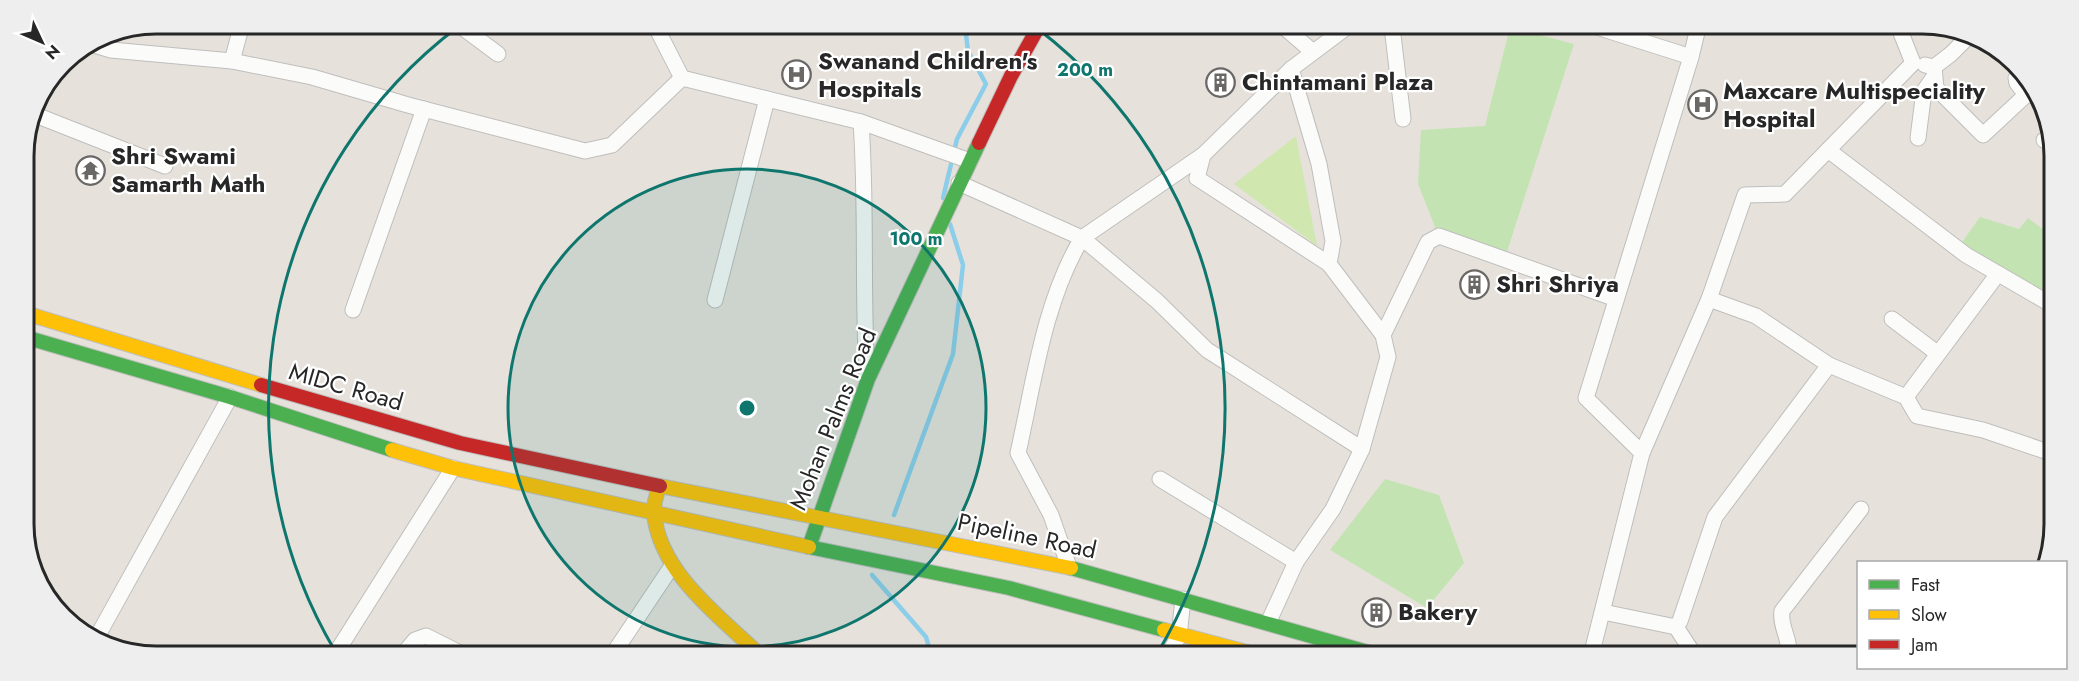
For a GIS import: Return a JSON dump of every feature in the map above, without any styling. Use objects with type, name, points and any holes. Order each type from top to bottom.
[{"type":"main road","points":[[957,187],[964,159],[1035,34]]},
{"type":"main road","name":"Mohan Palms Road","points":[[809,547],[868,379],[918,276],[957,187]]},
{"type":"main road","name":"MIDC Road","points":[[35,315],[338,409],[460,443],[659,486]]},
{"type":"main road","name":"MIDC Road","points":[[34,340],[230,397],[331,432],[453,468],[654,513]]},
{"type":"main road","points":[[659,486],[654,513],[660,540],[672,566],[751,646]]},
{"type":"main road","name":"Pipeline Road","points":[[659,486],[1069,567],[1347,646]]},
{"type":"main road","points":[[654,513],[1049,597],[1179,636],[1221,646]]},
{"type":"street","points":[[232,61],[239,34]]},
{"type":"street","points":[[471,34],[498,54]]},
{"type":"street","points":[[660,34],[682,78],[861,122],[964,159]]},
{"type":"street","points":[[1292,34],[1313,52]]},
{"type":"street","points":[[1069,567],[1051,515],[1018,453],[1046,332],[1069,259],[1082,238],[1203,155],[1291,69],[1337,34]]},
{"type":"street","points":[[1393,34],[1403,119]]},
{"type":"street","points":[[1619,34],[1691,57]]},
{"type":"street","points":[[1642,453],[1586,398],[1697,34]]},
{"type":"street","points":[[1901,34],[1913,63],[1934,72]]},
{"type":"street","points":[[1918,138],[1924,91],[1934,72],[1963,42]]},
{"type":"street","points":[[104,47],[131,53],[232,61],[312,77],[585,151],[612,145],[682,78]]},
{"type":"street","points":[[1594,646],[1642,453],[1709,299],[1744,195],[1785,194],[1913,63]]},
{"type":"street","points":[[1291,69],[1319,164],[1333,241],[1329,264]]},
{"type":"street","points":[[1934,72],[1936,88],[1983,135],[2029,97]]},
{"type":"street","points":[[715,300],[767,99]]},
{"type":"street","points":[[353,310],[424,109]]},
{"type":"street","points":[[41,117],[165,166]]},
{"type":"street","points":[[861,122],[865,185],[863,276],[868,379]]},
{"type":"street","points":[[1828,150],[1907,212],[1997,275],[2044,301]]},
{"type":"street","points":[[1203,155],[1197,178],[1329,264],[1383,335],[1388,357],[1362,449],[1333,509],[1296,562],[1268,623]]},
{"type":"street","points":[[957,187],[1082,238],[1157,301],[1207,350],[1362,449]]},
{"type":"street","points":[[1383,335],[1428,242],[1439,236],[1616,299]]},
{"type":"street","points":[[1906,397],[1937,352],[1997,275]]},
{"type":"street","points":[[1709,299],[1756,316],[1829,365],[1906,397],[1917,416],[1983,430],[2044,451]]},
{"type":"street","points":[[1892,319],[1937,352]]},
{"type":"street","points":[[1676,627],[1715,517],[1829,365]]},
{"type":"street","points":[[100,632],[230,397]]},
{"type":"street","points":[[340,646],[453,468]]},
{"type":"street","points":[[1160,479],[1296,562]]},
{"type":"street","points":[[1789,646],[1780,619],[1782,611],[1861,509]]},
{"type":"street","points":[[618,646],[672,566]]},
{"type":"street","points":[[1173,646],[1179,636],[1183,599]]},
{"type":"street","points":[[1603,612],[1676,627],[1688,646]]},
{"type":"street","points":[[410,646],[415,640],[426,636],[446,646]]},
{"type":"green space","points":[[1508,34],[1536,34],[1574,44],[1505,258],[1437,232],[1418,184],[1421,130],[1485,126]]},
{"type":"green space","points":[[1296,136],[1317,246],[1234,184]]},
{"type":"green space","points":[[1980,217],[2019,229],[2028,218],[2044,230],[2044,295],[1960,245]]},
{"type":"green space","points":[[1385,479],[1439,495],[1464,563],[1427,608],[1330,550]]},
{"type":"waterway","points":[[943,198],[957,139],[986,84],[968,51],[966,34]]},
{"type":"waterway","points":[[894,515],[953,354],[963,265],[950,224]]},
{"type":"waterway","points":[[872,575],[926,637],[929,646]]},
{"type":"traffic: fast","points":[[809,547],[868,379],[979,143]]},
{"type":"traffic: fast","points":[[34,340],[230,397],[392,450]]},
{"type":"traffic: fast","points":[[809,547],[1009,588],[1164,630]]},
{"type":"traffic: fast","points":[[1071,568],[1346,646]]},
{"type":"traffic: slow","points":[[35,316],[261,385]]},
{"type":"traffic: slow","points":[[392,450],[453,468],[809,547]]},
{"type":"traffic: slow","points":[[659,486],[654,513],[658,534],[667,555],[693,591],[750,646]]},
{"type":"traffic: slow","points":[[660,486],[1071,568]]},
{"type":"traffic: slow","points":[[1164,630],[1224,646]]},
{"type":"traffic: jam","points":[[979,143],[1011,76],[1035,34]]},
{"type":"traffic: jam","points":[[261,385],[460,443],[660,486]]},
{"type":"place","name":"Swanand Children's Hospitals","points":[[797,75]]},
{"type":"place","name":"Chintamani Plaza","points":[[1221,82]]},
{"type":"place","name":"Maxcare Multispeciality Hospital","points":[[1702,105]]},
{"type":"place","name":"Shri Swami Samarth Math","points":[[90,170]]},
{"type":"place","name":"Shri Shriya","points":[[1475,284]]},
{"type":"place","name":"Bakery","points":[[1377,612]]}]
